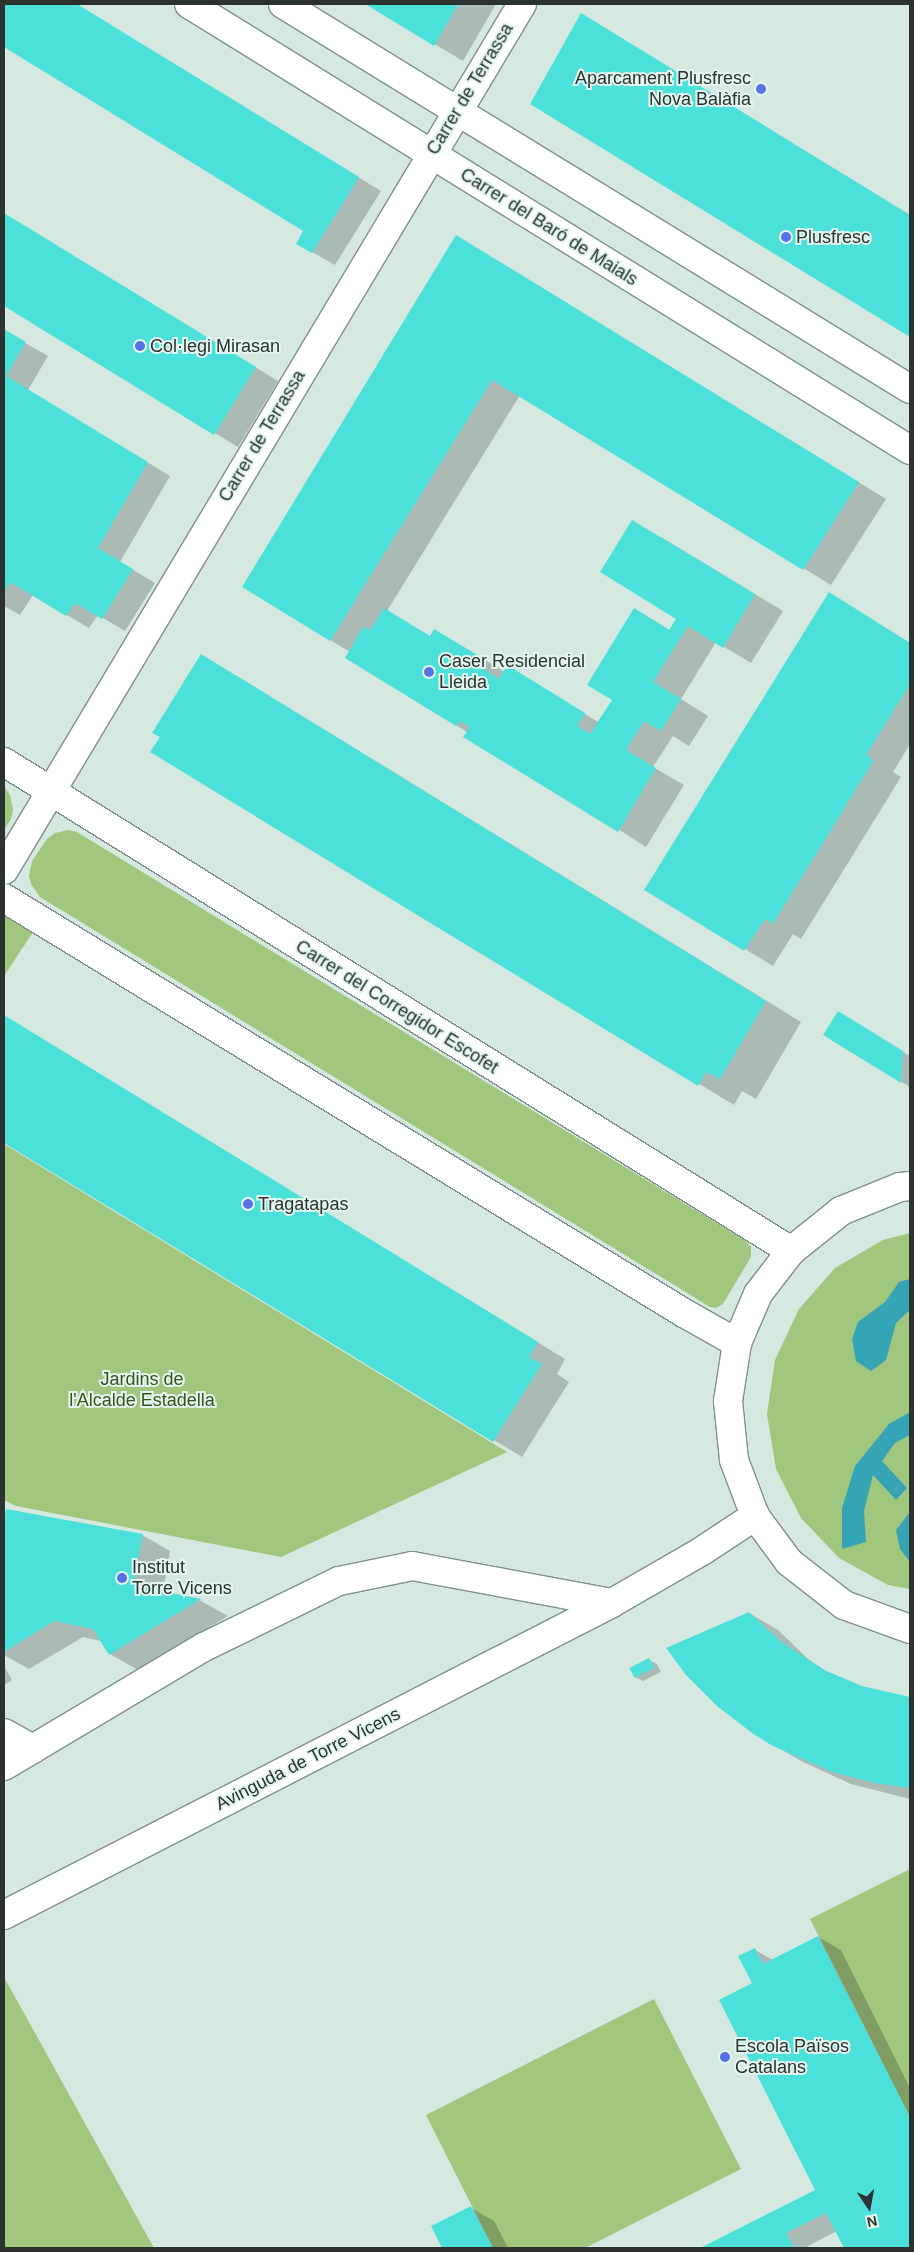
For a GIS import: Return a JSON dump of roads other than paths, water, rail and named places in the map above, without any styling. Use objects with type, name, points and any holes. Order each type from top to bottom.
[{"type":"street","name":"Carrer del Baró de Maials","points":[[189,4],[910,450]]},
{"type":"street","points":[[283,4],[460,110],[910,389]]},
{"type":"street","name":"Carrer de Terrassa","points":[[4,870],[522,4]]},
{"type":"street","name":"Carrer del Corregidor Escofet","points":[[4,762],[790,1251]]},
{"type":"street","points":[[4,898],[678,1309],[737,1343]]},
{"type":"street","points":[[910,1186],[900,1187],[841,1211],[790,1251],[758,1294],[737,1343],[728,1401],[734,1460],[755,1516],[789,1562],[844,1605],[910,1629]]},
{"type":"street","name":"Avinguda de Torre Vicens","points":[[4,1915],[612,1603],[702,1551],[755,1516]]},
{"type":"street","points":[[4,1766],[204,1647],[339,1581],[412,1566],[612,1603]]},
{"type":"street","points":[[4,1733],[33,1749]]},
{"type":"water","points":[[910,1279],[910,1310],[896,1323],[886,1360],[871,1371],[856,1361],[852,1339],[858,1322],[885,1302],[899,1282]]},
{"type":"water","points":[[910,1412],[910,1435],[895,1443],[882,1461],[907,1488],[896,1500],[873,1475],[864,1511],[866,1542],[842,1549],[842,1508],[855,1466],[889,1424]]},
{"type":"water","points":[[910,1512],[910,1562],[900,1549],[896,1530]]},
{"type":"place","name":"Aparcament Plusfresc Nova Balàfia","points":[[761,89]]},
{"type":"place","name":"Plusfresc","points":[[786,237]]},
{"type":"place","name":"Col·legi Mirasan","points":[[140,346]]},
{"type":"place","name":"Caser Residencial Lleida","points":[[429,672]]},
{"type":"place","name":"Tragatapas","points":[[248,1204]]},
{"type":"place","name":"Institut Torre Vicens","points":[[122,1578]]},
{"type":"place","name":"Escola Països Catalans","points":[[725,2057]]},
{"type":"park label","name":"Jardins de l'Alcalde Estadella","points":[[142,1390]]}]
